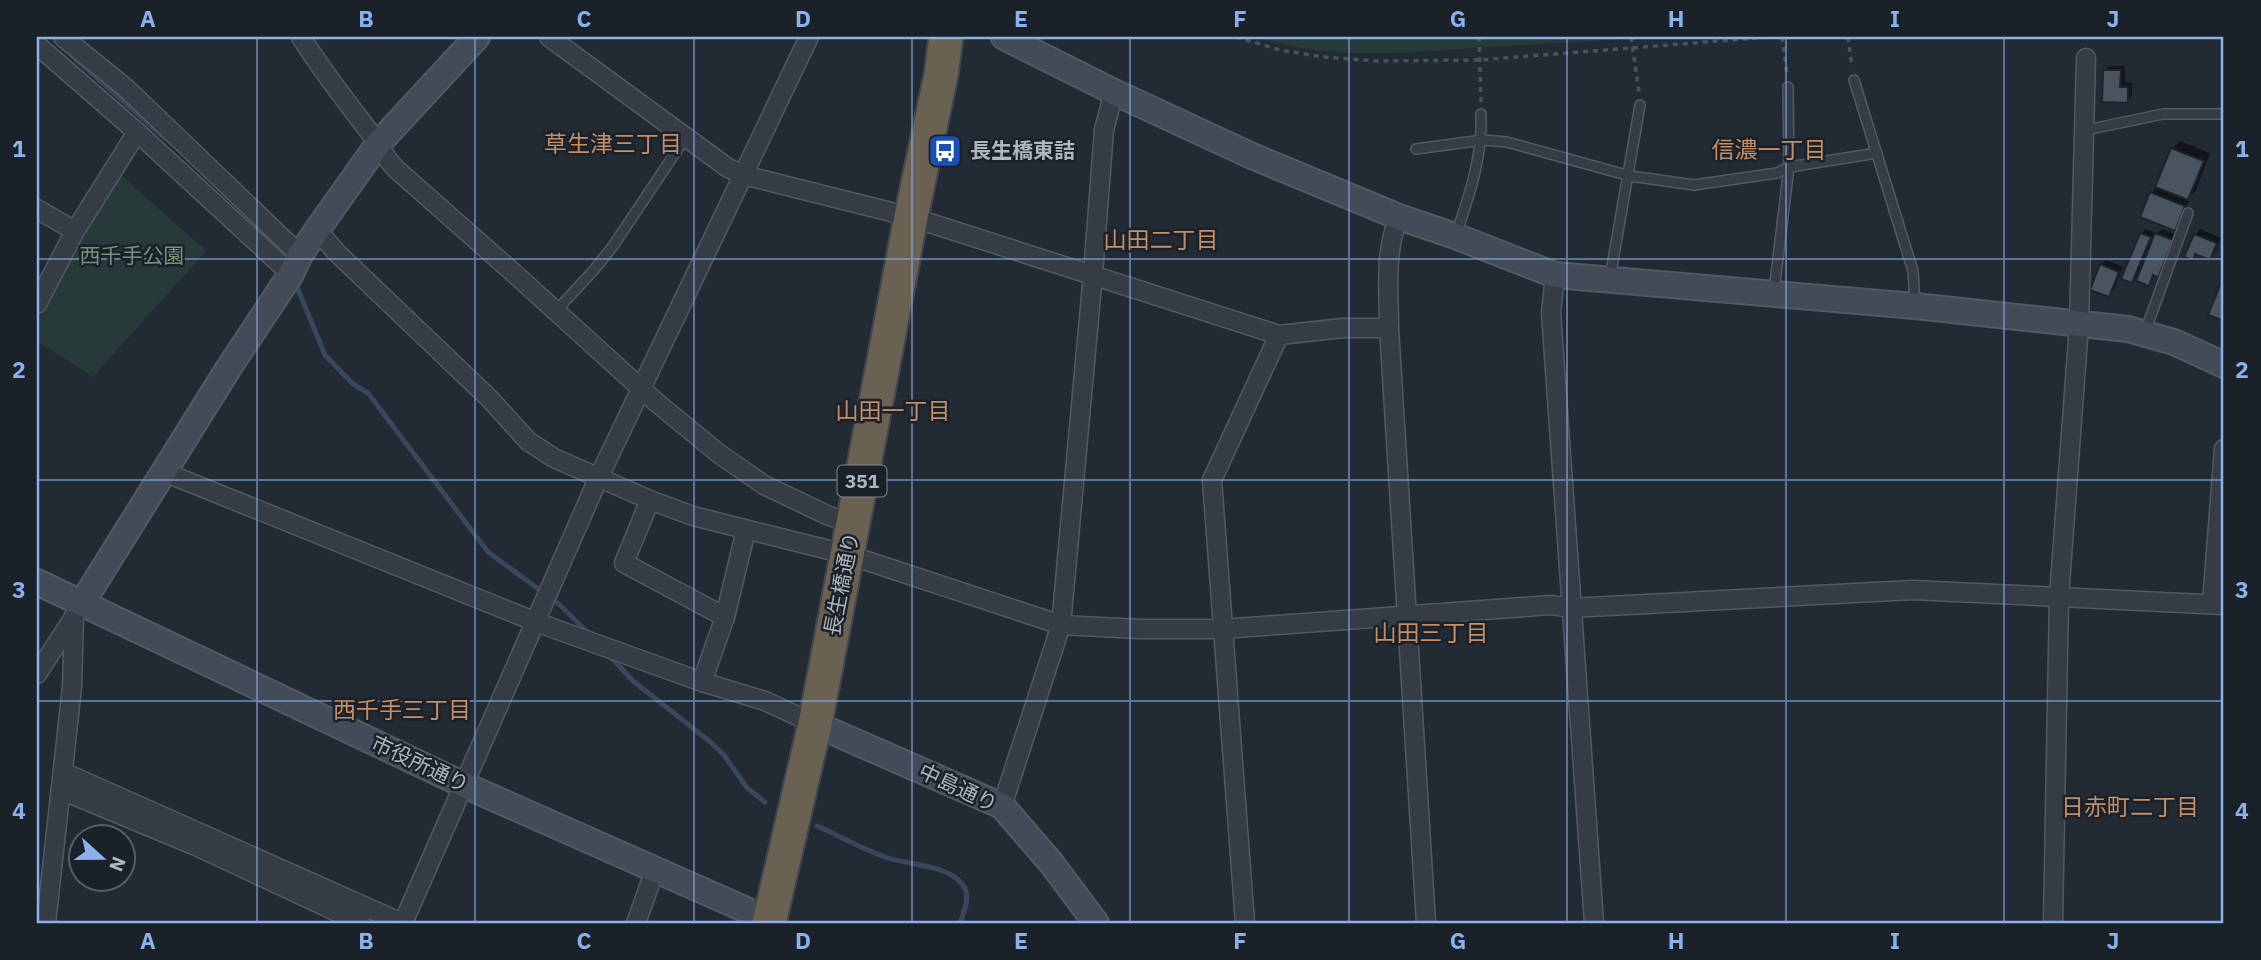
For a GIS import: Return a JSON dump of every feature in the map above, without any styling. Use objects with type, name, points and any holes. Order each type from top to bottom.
[{"type":"highway","name":"長生橋通り","points":[[769,922],[815,724],[911,217],[941,75],[946,37]]},
{"type":"street","points":[[63,37],[127,89],[295,264]]},
{"type":"street","points":[[301,37],[336,90],[396,169],[656,402],[718,453],[764,485],[827,515],[851,539]]},
{"type":"street","points":[[37,674],[317,230],[378,144],[477,37]]},
{"type":"street","points":[[549,37],[728,168],[743,175],[911,217],[1279,335],[1343,328],[1389,328]]},
{"type":"street","points":[[62,781],[402,923],[598,479],[809,37]]},
{"type":"street","points":[[1004,37],[1252,156],[1399,217],[1555,275],[1915,306],[2079,326],[2128,329],[2202,353],[2224,365]]},
{"type":"street","points":[[37,46],[295,264]]},
{"type":"street","points":[[2053,923],[2059,597],[2079,326],[2086,58]]},
{"type":"street","points":[[1002,806],[1060,625],[1094,274],[1104,130],[1114,92]]},
{"type":"street","points":[[37,304],[75,231],[137,132]]},
{"type":"street","points":[[37,209],[75,231]]},
{"type":"street","points":[[1399,217],[1393,230],[1390,251],[1389,328],[1426,923]]},
{"type":"street","points":[[317,230],[337,253],[490,399],[528,441],[554,458],[598,479],[693,516],[746,530],[851,539],[1060,625],[1222,629],[1552,605],[1570,608],[1913,590],[2218,604],[2224,449]]},
{"type":"street","points":[[1555,275],[1551,313],[1594,923]]},
{"type":"street","points":[[1245,923],[1212,480],[1279,335]]},
{"type":"street","points":[[163,472],[536,622],[702,682],[765,701],[815,724]]},
{"type":"street","points":[[650,500],[624,563],[725,617]]},
{"type":"street","points":[[702,682],[725,617],[746,530]]},
{"type":"street","name":"市役所通り","points":[[37,582],[78,610],[769,922]]},
{"type":"street","points":[[46,923],[78,610]]},
{"type":"street","name":"中島通り","points":[[815,724],[1002,806],[1052,864],[1096,923]]},
{"type":"street","points":[[62,781],[361,923]]},
{"type":"street","points":[[636,923],[654,870]]},
{"type":"lane","points":[[1854,80],[1913,271],[1915,306]]},
{"type":"lane","points":[[1773,295],[1789,167],[1788,87]]},
{"type":"lane","points":[[1611,278],[1640,105]]},
{"type":"lane","points":[[1455,236],[1468,201],[1483,139],[1482,114]]},
{"type":"lane","points":[[2086,130],[2163,114],[2224,114]]},
{"type":"lane","points":[[556,311],[613,246],[686,137]]},
{"type":"lane","points":[[1416,149],[1483,139],[1507,142],[1630,176],[1694,185],[1777,173],[1789,167],[1877,153]]},
{"type":"lane","points":[[2144,333],[2188,213]]},
{"type":"path","points":[[1236,37],[1280,50],[1375,61],[1479,60],[1769,37]]},
{"type":"path","points":[[1479,37],[1482,114]]},
{"type":"path","points":[[1631,37],[1640,105]]},
{"type":"path","points":[[1782,37],[1788,87]]},
{"type":"path","points":[[1847,37],[1854,80]]},
{"type":"green space","points":[[1257,37],[1640,37],[1373,53],[1314,50]]},
{"type":"green space","name":"西千手公園","points":[[122,176],[206,251],[93,377],[37,341],[37,324],[111,185]]},
{"type":"building","points":[[2103,70],[2121,70],[2120,87],[2128,87],[2128,103],[2102,102]]},
{"type":"building","points":[[2171,148],[2204,161],[2188,200],[2155,187]]},
{"type":"building","points":[[2150,192],[2185,206],[2175,231],[2140,217]]},
{"type":"building","points":[[2140,233],[2151,237],[2132,283],[2121,279]]},
{"type":"building","points":[[2155,233],[2173,240],[2158,278],[2153,275],[2149,286],[2136,281]]},
{"type":"building","points":[[2194,234],[2217,243],[2210,260],[2195,254],[2193,261],[2184,257]]},
{"type":"building","points":[[2100,264],[2119,272],[2109,297],[2090,290]]},
{"type":"building","points":[[2222,280],[2224,281],[2224,321],[2208,315]]},
{"type":"waterway","points":[[71,55],[166,139]]},
{"type":"waterway","points":[[252,220],[278,247],[286,260]]},
{"type":"waterway","points":[[295,282],[325,355],[353,384],[368,393],[488,552],[560,605],[589,634]]},
{"type":"waterway","points":[[608,654],[633,681],[724,755],[747,788],[765,802]]},
{"type":"waterway","points":[[817,826],[879,855],[932,867],[953,876],[961,882],[967,895],[960,923]]},
{"type":"place","name":"長生橋東詰","points":[[945,151]]},
{"type":"district","name":"草生津三丁目","points":[[613,144]]},
{"type":"district","name":"信濃一丁目","points":[[1769,150]]},
{"type":"district","name":"山田二丁目","points":[[1161,240]]},
{"type":"district","name":"山田一丁目","points":[[893,411]]},
{"type":"district","name":"山田三丁目","points":[[1431,633]]},
{"type":"district","name":"西千手三丁目","points":[[402,710]]},
{"type":"district","name":"日赤町二丁目","points":[[2130,807]]}]
